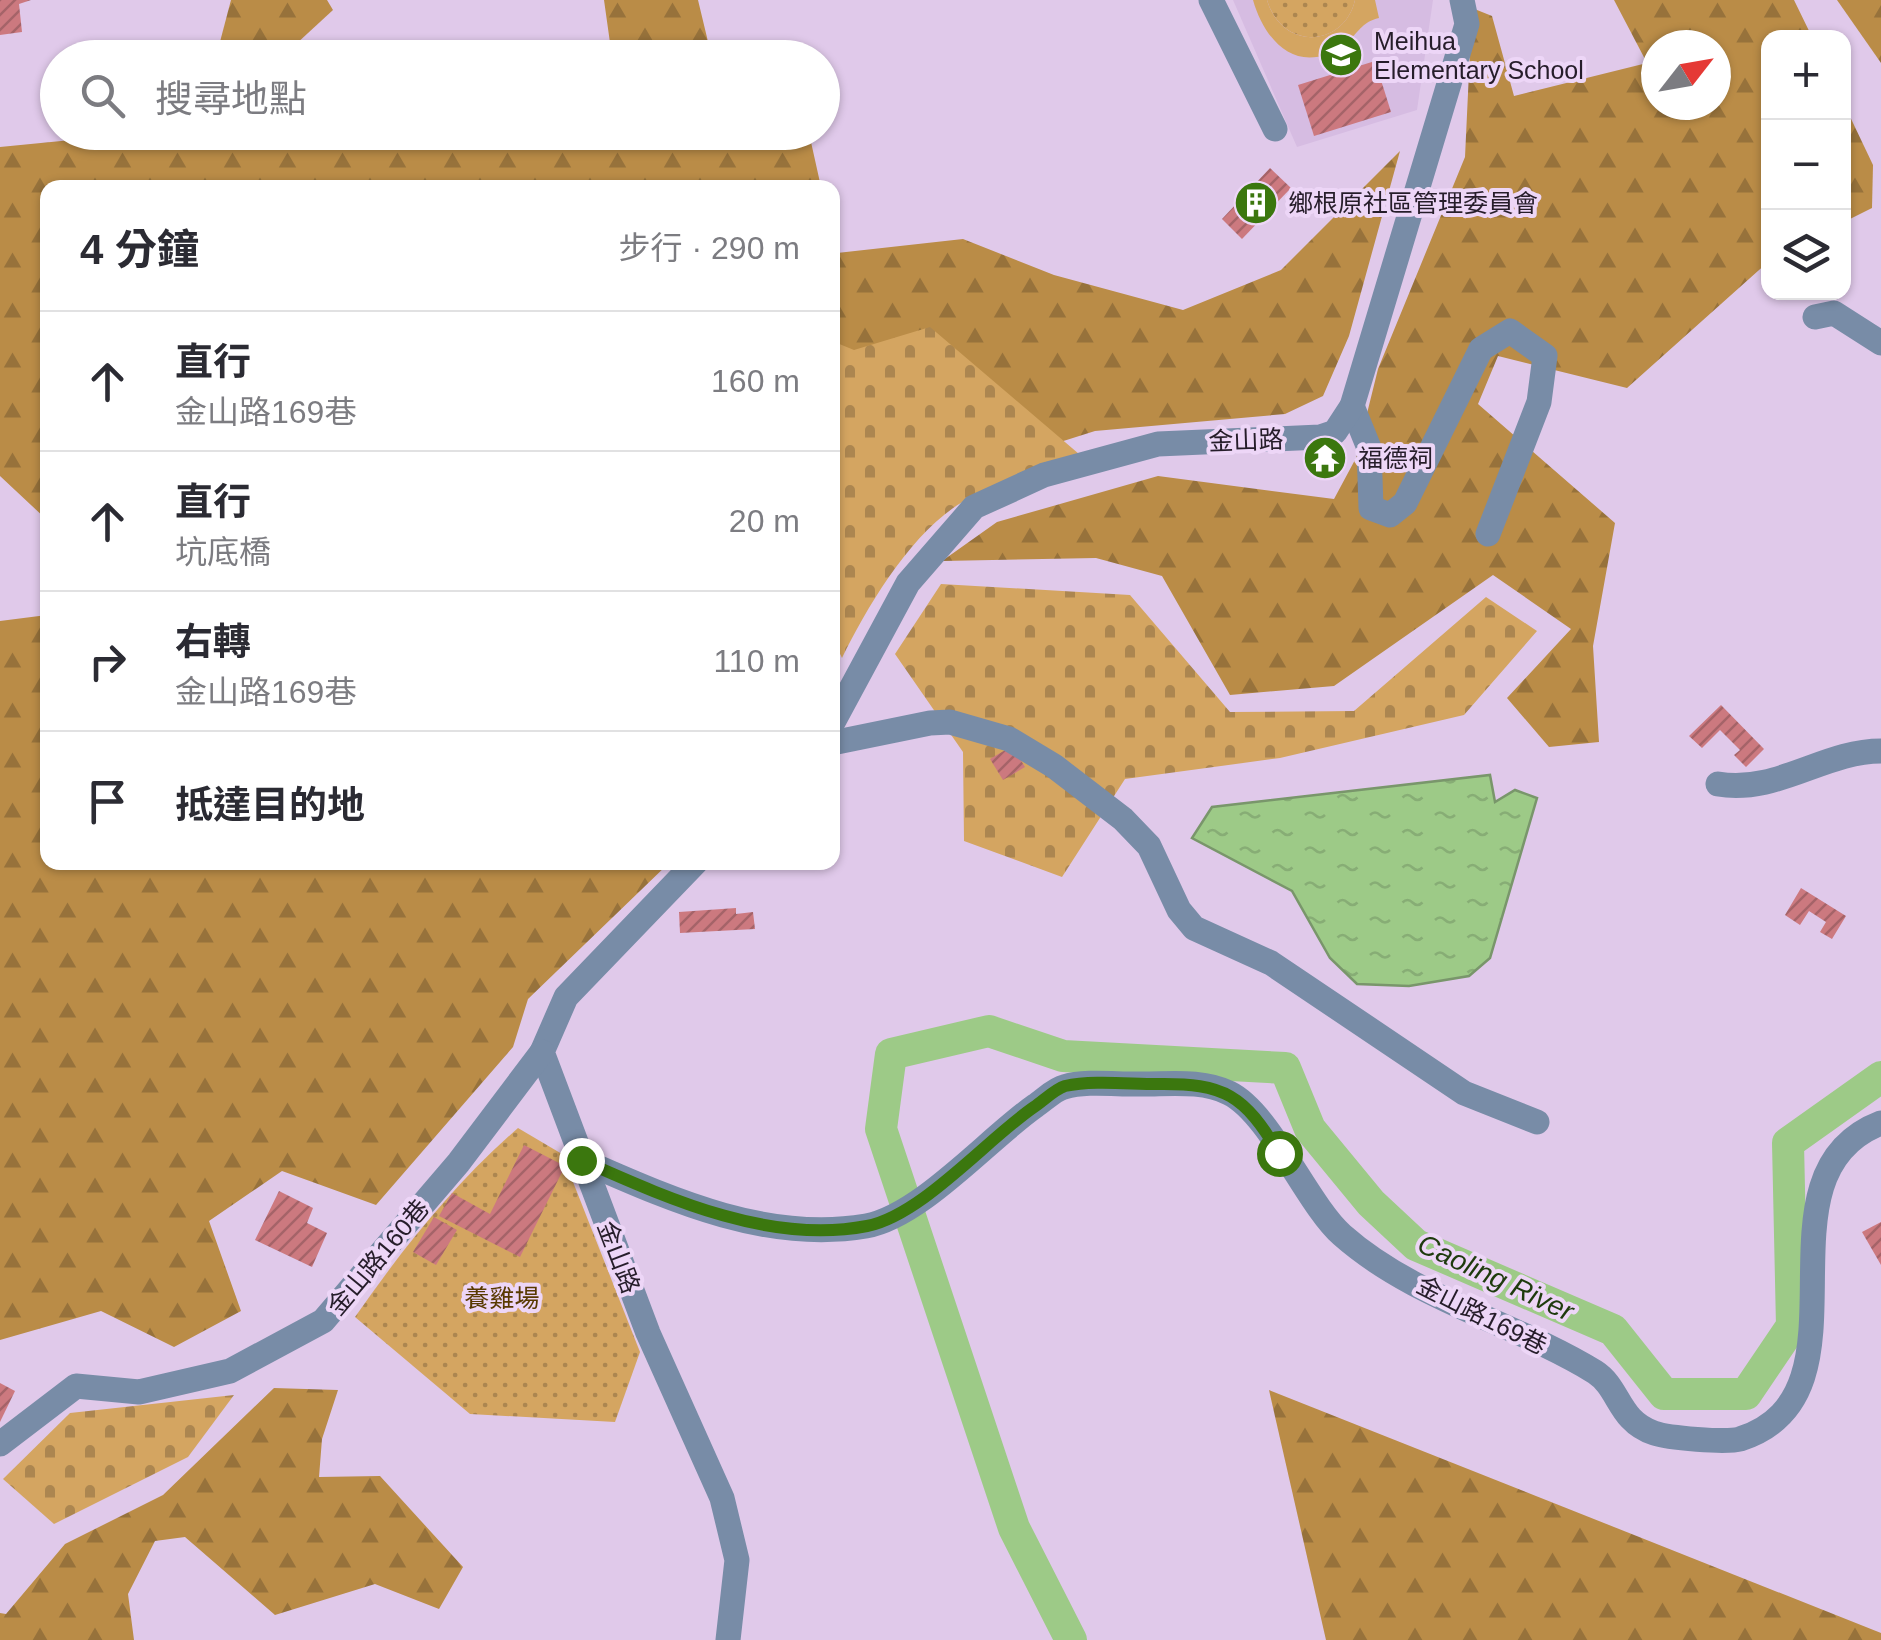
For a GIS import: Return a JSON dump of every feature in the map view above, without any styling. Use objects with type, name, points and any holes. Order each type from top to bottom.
[{"type":"street","points":[[1212,0],[1275,129]]},
{"type":"street","points":[[1462,0],[1467,24],[1352,406],[1368,448],[1371,508],[1390,515],[1405,504],[1481,349],[1510,332],[1545,356],[1539,402],[1488,534]]},
{"type":"street","points":[[1816,317],[1834,313],[1881,343]]},
{"type":"street","name":"金山路","points":[[840,709],[908,583],[974,508],[1044,476],[1158,444],[1320,438],[1335,432],[1352,406]]},
{"type":"street","points":[[840,741],[930,722],[950,722],[1009,739],[1054,766],[1149,846],[1179,910],[1194,928],[1271,964],[1464,1094],[1537,1122]]},
{"type":"street","points":[[1718,784],[1766,784],[1852,751],[1881,752]]},
{"type":"street","points":[[542,1052],[566,997],[688,870]]},
{"type":"street","name":"金山路","points":[[542,1052],[648,1332],[722,1498],[737,1560],[728,1640]]},
{"type":"street","name":"金山路160巷","points":[[0,1444],[76,1386],[140,1392],[230,1370],[323,1321],[459,1162],[542,1052]]},
{"type":"street","name":"金山路169巷","points":[[581,1160],[684,1205],[779,1228],[868,1226],[927,1196],[1010,1124],[1063,1086],[1204,1085],[1232,1094],[1258,1117],[1340,1233],[1394,1271],[1600,1375],[1626,1417],[1655,1434],[1737,1441],[1794,1416],[1818,1377],[1828,1336],[1822,1206],[1835,1160],[1881,1123]]},
{"type":"shaded area","name":"Meihua Elementary School","points":[[1233,0],[1433,0],[1417,110],[1297,147]]},
{"type":"green space","points":[[231,0],[327,0],[333,10],[300,40],[220,40]]},
{"type":"green space","points":[[604,0],[698,0],[708,40],[610,40]]},
{"type":"green space","points":[[1253,0],[1267,0],[1286,29],[1313,37],[1339,27],[1355,0],[1375,0],[1379,18],[1365,24],[1332,52],[1302,57],[1277,43],[1259,17]]},
{"type":"green space","points":[[1267,0],[1355,0],[1339,27],[1313,37],[1286,29]]},
{"type":"green space","points":[[1614,0],[1794,0],[1809,30],[1761,30],[1761,268],[1627,388],[1498,356],[1478,404],[1615,523],[1593,646],[1599,742],[1549,747],[1507,698],[1571,629],[1493,575],[1334,686],[1230,695],[1162,576],[1096,558],[942,561],[997,522],[1158,476],[1334,499],[1356,458],[1378,369],[1465,157],[1472,8],[1492,16],[1514,96],[1641,64],[1641,120],[1731,120],[1731,30],[1641,30],[1641,52]]},
{"type":"green space","points":[[1837,0],[1881,0],[1881,63]]},
{"type":"green space","points":[[1851,119],[1873,165],[1872,208],[1851,218]]},
{"type":"green space","points":[[40,143],[40,150],[813,150],[819,180],[40,180],[40,513],[0,476],[0,147]]},
{"type":"green space","points":[[1400,151],[1349,336],[1323,396],[1285,414],[1095,431],[949,477],[840,646],[840,253],[963,239],[1054,275],[1183,310],[1281,270]]},
{"type":"green space","points":[[930,327],[1079,454],[992,487],[945,514],[893,571],[842,658],[840,344],[854,350]]},
{"type":"green space","points":[[941,584],[1130,595],[1230,712],[1354,711],[1486,597],[1537,631],[1464,715],[1280,758],[1125,779],[1062,877],[964,841],[963,752],[895,654]]},
{"type":"green space","points":[[40,616],[40,870],[662,870],[528,999],[513,1047],[376,1205],[282,1171],[209,1221],[241,1311],[174,1347],[101,1311],[0,1340],[0,621]]},
{"type":"green space","name":"養雞場","points":[[518,1128],[562,1154],[640,1352],[615,1422],[470,1414],[355,1317],[430,1218]]},
{"type":"green space","points":[[274,1388],[338,1390],[322,1439],[319,1477],[380,1476],[463,1567],[439,1609],[375,1584],[275,1615],[185,1537],[155,1541],[128,1594],[134,1640],[0,1640],[0,1613],[6,1614],[65,1544],[163,1495]]},
{"type":"green space","points":[[1269,1390],[1881,1633],[1881,1640],[1326,1640]]},
{"type":"green space","points":[[234,1395],[188,1457],[54,1524],[3,1479],[70,1413]]},
{"type":"water","points":[[1490,775],[1495,802],[1515,790],[1537,798],[1490,958],[1469,976],[1409,986],[1357,984],[1330,958],[1292,891],[1192,838],[1212,807]]},
{"type":"building","points":[[0,0],[31,0],[19,4],[22,32],[0,35]]},
{"type":"building","points":[[1375,61],[1391,112],[1314,136],[1298,85]]},
{"type":"building","name":"鄉根原社區管理委員會","points":[[1270,168],[1291,188],[1242,239],[1222,219]]},
{"type":"building","name":"福德祠","points":[[1316,442],[1338,446],[1333,475],[1311,471]]},
{"type":"building","points":[[1721,705],[1764,749],[1746,767],[1734,755],[1740,750],[1720,730],[1702,748],[1689,736]]},
{"type":"building","points":[[1012,746],[1025,767],[1003,780],[990,759]]},
{"type":"building","points":[[1801,888],[1846,916],[1832,939],[1820,932],[1826,922],[1809,911],[1800,925],[1785,915]]},
{"type":"building","points":[[736,908],[736,914],[753,912],[755,929],[680,933],[679,912]]},
{"type":"building","points":[[524,1145],[565,1166],[520,1257],[439,1216],[452,1193],[490,1214]]},
{"type":"building","points":[[279,1191],[313,1208],[307,1223],[327,1233],[312,1267],[255,1240]]},
{"type":"building","points":[[434,1217],[457,1230],[436,1265],[413,1252]]},
{"type":"building","points":[[1881,1222],[1881,1265],[1862,1232]]},
{"type":"building","points":[[0,1383],[15,1391],[0,1422]]},
{"type":"waterway","name":"Caoling River","points":[[1071,1640],[1014,1528],[881,1129],[891,1054],[989,1031],[1063,1056],[1285,1068],[1310,1129],[1371,1203],[1416,1245],[1613,1330],[1664,1394],[1746,1394],[1792,1326],[1788,1143],[1881,1077]]},
{"type":"place","name":"Meihua Elementary School","points":[[1341,55]]},
{"type":"place","name":"鄉根原社區管理委員會","points":[[1256,203]]},
{"type":"place","name":"福德祠","points":[[1325,458]]},
{"type":"route","points":[[581,1160],[684,1205],[779,1228],[868,1226],[927,1196],[1010,1124],[1063,1086],[1159,1084],[1204,1085],[1232,1094],[1258,1117],[1279,1153]]}]
